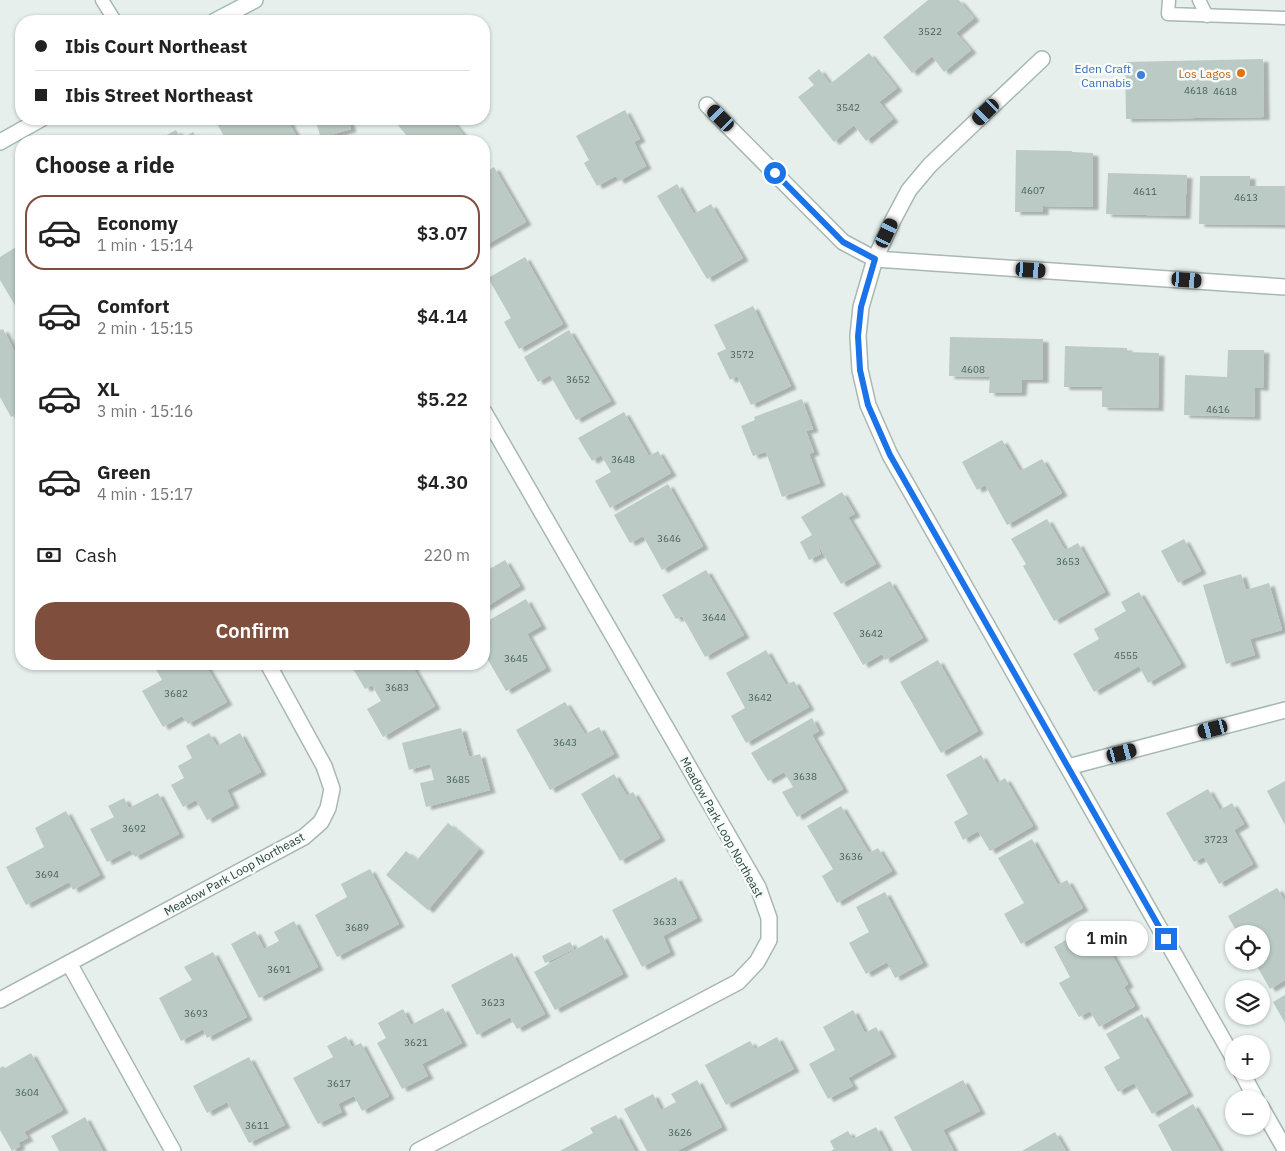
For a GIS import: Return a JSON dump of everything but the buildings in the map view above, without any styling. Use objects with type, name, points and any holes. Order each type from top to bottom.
[{"type":"street","points":[[226,15],[255,0]]},
{"type":"street","points":[[1042,59],[925,172],[909,190],[875,259],[861,307],[858,336],[860,370],[868,405],[890,455],[1225,1043]]},
{"type":"street","points":[[707,105],[843,242],[875,259],[1285,287]]},
{"type":"street","points":[[0,142],[30,125]]},
{"type":"street","name":"Meadow Park Loop Northeast","points":[[418,1151],[738,982],[757,962],[769,940],[769,918],[758,887],[490,422]]},
{"type":"street","name":"Meadow Park Loop Northeast","points":[[0,1000],[304,837],[321,822],[328,808],[332,789],[324,766],[271,670]]},
{"type":"street","points":[[1068,767],[1285,710]]},
{"type":"street","points":[[69,962],[173,1151]]},
{"type":"street","points":[[1270,1123],[1285,1149]]},
{"type":"lane","points":[[102,0],[111,15]]},
{"type":"lane","points":[[1169,0],[1168,14],[1285,18]]},
{"type":"lane","points":[[1198,0],[1207,16]]},
{"type":"place","name":"Los Lagos","points":[[1241,73]]},
{"type":"place","name":"Eden Craft Cannabis","points":[[1141,75]]},
{"type":"route","points":[[775,173],[843,242],[875,259],[861,307],[858,336],[860,370],[868,405],[890,455],[1166,939]]}]
